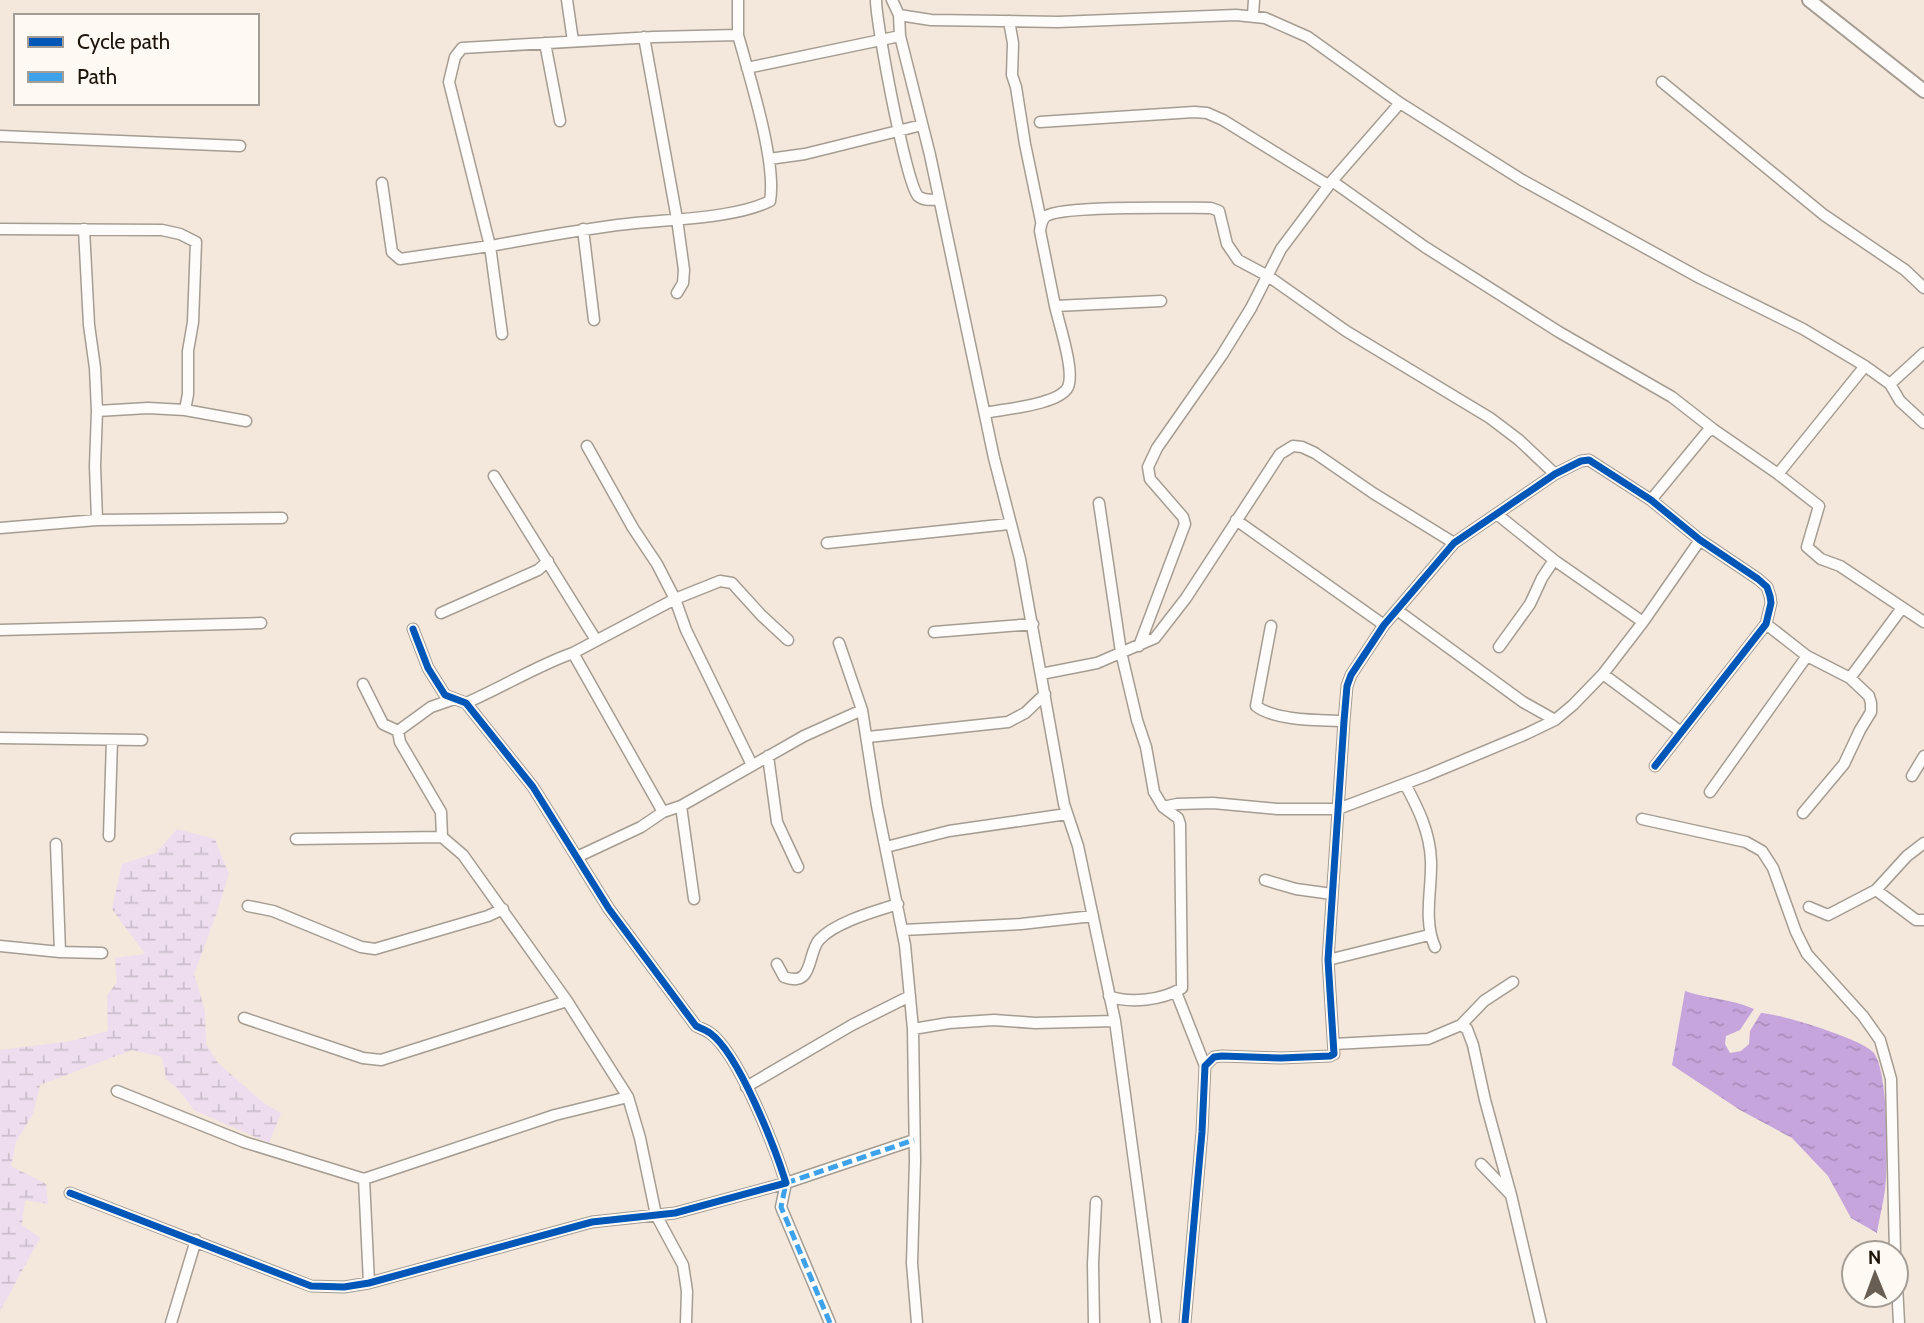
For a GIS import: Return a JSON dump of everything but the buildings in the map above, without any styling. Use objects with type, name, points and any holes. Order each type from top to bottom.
[{"type":"main road","points":[[1809,0],[1924,91]]},
{"type":"street","points":[[567,0],[573,41]]},
{"type":"street","points":[[382,183],[392,252],[400,259],[583,229],[723,213],[770,201],[773,187],[769,159],[737,35],[738,0]]},
{"type":"street","points":[[876,0],[881,40],[913,186],[919,196],[927,200],[939,200]]},
{"type":"street","points":[[892,0],[899,15],[900,36],[958,280],[1009,524],[1020,559],[1063,804],[1078,846],[1115,1021],[1156,1323]]},
{"type":"street","points":[[1252,15],[1254,0]]},
{"type":"street","points":[[899,15],[931,20],[1058,22],[1252,15],[1265,18],[1308,37],[1400,103],[1522,180],[1700,278],[1803,329],[1866,366],[1890,384],[1900,401],[1924,423]]},
{"type":"street","points":[[985,413],[1047,400],[1065,392],[1068,386],[1069,369],[1040,231],[1041,221],[1012,75],[1013,43],[1009,21]]},
{"type":"street","points":[[502,334],[490,246],[449,82],[455,57],[462,48],[644,37],[737,35]]},
{"type":"street","points":[[747,68],[900,36]]},
{"type":"street","points":[[644,37],[684,270],[683,283],[677,293]]},
{"type":"street","points":[[545,43],[559,121]]},
{"type":"street","points":[[1662,82],[1824,215],[1905,270],[1924,288]]},
{"type":"street","points":[[1139,646],[1185,524],[1184,517],[1150,479],[1148,467],[1157,448],[1222,355],[1281,249],[1330,183],[1400,103]]},
{"type":"street","points":[[1040,122],[1207,113],[1223,120],[1330,183],[1559,332],[1672,397],[1819,506],[1807,547],[1821,559],[1840,566],[1924,622]]},
{"type":"street","points":[[769,159],[806,154],[922,125]]},
{"type":"street","points":[[0,136],[240,146]]},
{"type":"street","points":[[1041,221],[1047,215],[1088,209],[1211,208],[1219,211],[1231,253],[1238,260],[1268,276],[1346,331],[1490,418],[1519,440],[1555,474]]},
{"type":"street","points":[[0,229],[162,230],[180,234],[196,242],[193,321],[188,351],[188,394],[185,410]]},
{"type":"street","points":[[84,229],[97,411],[97,520]]},
{"type":"street","points":[[583,229],[594,320]]},
{"type":"street","points":[[1055,306],[1161,301]]},
{"type":"street","points":[[1890,384],[1924,353]]},
{"type":"street","points":[[1778,474],[1866,366]]},
{"type":"street","points":[[97,411],[148,408],[185,410],[246,421]]},
{"type":"street","points":[[1651,500],[1707,432],[1713,429]]},
{"type":"street","points":[[587,446],[633,528],[657,564],[752,765]]},
{"type":"street","points":[[1041,674],[1097,663],[1155,638],[1166,627],[1280,454],[1293,446],[1315,453],[1454,543]]},
{"type":"street","points":[[1205,1066],[1214,1057],[1222,1056],[1281,1058],[1334,1054],[1328,960],[1344,721],[1347,686],[1351,675],[1384,625],[1454,543],[1555,474],[1581,461],[1589,460],[1651,500],[1700,540],[1767,587],[1771,603],[1766,624],[1655,766]]},
{"type":"street","points":[[494,476],[596,640]]},
{"type":"street","points":[[1099,503],[1121,652],[1146,747],[1154,792],[1163,807],[1178,818],[1180,824],[1182,988],[1176,992],[1131,1000],[1109,996]]},
{"type":"street","points":[[1498,515],[1554,559],[1643,622]]},
{"type":"street","points":[[0,528],[97,520],[282,518]]},
{"type":"street","points":[[1236,520],[1384,625]]},
{"type":"street","points":[[827,543],[1009,524]]},
{"type":"street","points":[[1163,807],[1213,803],[1278,809],[1338,809],[1405,784],[1555,720],[1603,674],[1700,540]]},
{"type":"street","points":[[1499,647],[1530,604],[1554,559]]},
{"type":"street","points":[[441,613],[538,570],[548,561]]},
{"type":"street","points":[[466,704],[573,653],[675,599],[720,581],[732,583],[788,640]]},
{"type":"street","points":[[1850,678],[1902,608]]},
{"type":"street","points":[[1397,610],[1523,702],[1555,720]]},
{"type":"street","points":[[0,630],[261,623]]},
{"type":"street","points":[[934,632],[1033,624]]},
{"type":"street","points":[[1766,624],[1807,656],[1850,678],[1869,696],[1871,712],[1844,764],[1803,813]]},
{"type":"street","points":[[1271,626],[1256,706],[1261,710],[1293,718],[1344,721]]},
{"type":"street","points":[[414,629],[428,668],[446,695],[466,704],[533,787],[609,909],[696,1026],[712,1034],[746,1087],[775,1150],[786,1183],[780,1207],[830,1323]]},
{"type":"street","points":[[839,643],[862,710],[877,806],[903,930],[913,1029],[912,1263],[917,1323]]},
{"type":"street","points":[[573,653],[663,812]]},
{"type":"street","points":[[1710,792],[1807,656]]},
{"type":"street","points":[[1603,674],[1681,733]]},
{"type":"street","points":[[363,684],[383,724],[398,731]]},
{"type":"street","points":[[868,737],[1008,722],[1025,713],[1045,694]]},
{"type":"street","points":[[398,731],[431,707],[454,699]]},
{"type":"street","points":[[577,857],[641,827],[663,812],[681,806],[804,736],[862,710]]},
{"type":"street","points":[[398,731],[400,742],[441,813],[442,837]]},
{"type":"street","points":[[0,738],[142,740]]},
{"type":"street","points":[[109,836],[112,740]]},
{"type":"street","points":[[768,756],[777,822],[799,867]]},
{"type":"street","points":[[1912,776],[1924,756]]},
{"type":"street","points":[[1405,784],[1428,835],[1431,861],[1429,935],[1435,947]]},
{"type":"street","points":[[681,806],[694,899]]},
{"type":"street","points":[[886,847],[949,831],[1068,814]]},
{"type":"street","points":[[1642,819],[1746,842],[1762,851],[1773,868],[1796,932],[1807,954],[1863,1016],[1880,1041],[1891,1079],[1895,1239]]},
{"type":"street","points":[[296,839],[442,837],[463,855],[568,1001],[628,1097],[640,1138],[656,1215],[684,1265],[686,1323]]},
{"type":"street","points":[[1809,907],[1828,915],[1876,890],[1907,856],[1924,843]]},
{"type":"street","points":[[56,844],[60,952]]},
{"type":"street","points":[[1265,880],[1296,889],[1332,894]]},
{"type":"street","points":[[1876,890],[1916,920],[1924,920]]},
{"type":"street","points":[[777,964],[784,977],[798,978],[804,975],[809,967],[818,941],[846,922],[898,904]]},
{"type":"street","points":[[248,906],[273,911],[361,947],[374,949],[488,916],[503,909]]},
{"type":"street","points":[[903,930],[1021,924],[1093,916]]},
{"type":"street","points":[[1328,960],[1429,935]]},
{"type":"street","points":[[0,946],[102,953]]},
{"type":"street","points":[[1334,1044],[1428,1039],[1461,1025],[1483,1001],[1513,982]]},
{"type":"street","points":[[1176,992],[1205,1066],[1202,1132],[1185,1323]]},
{"type":"street","points":[[746,1087],[852,1025],[910,996]]},
{"type":"street","points":[[244,1018],[363,1058],[381,1060],[568,1001]]},
{"type":"street","points":[[913,1029],[994,1020],[1035,1023],[1115,1021]]},
{"type":"street","points":[[1461,1025],[1467,1029],[1473,1045],[1541,1323]]},
{"type":"street","points":[[117,1091],[244,1142],[364,1179],[555,1115],[628,1097]]},
{"type":"street","points":[[70,1193],[312,1286],[344,1287],[369,1283],[592,1222],[702,1208],[914,1140]]},
{"type":"street","points":[[1481,1164],[1511,1195]]},
{"type":"street","points":[[364,1179],[369,1283]]},
{"type":"street","points":[[1094,1323],[1096,1202]]},
{"type":"street","points":[[171,1323],[196,1240]]},
{"type":"green space","points":[[177,829],[215,839],[229,874],[194,974],[205,1011],[206,1044],[218,1063],[265,1104],[281,1113],[269,1143],[194,1110],[178,1089],[166,1079],[162,1057],[132,1050],[40,1085],[33,1114],[16,1142],[11,1166],[46,1184],[48,1204],[25,1200],[22,1225],[40,1238],[0,1311],[0,1050],[71,1041],[108,1031],[107,996],[117,982],[115,958],[145,954],[112,909],[122,864],[156,853]]},
{"type":"water","points":[[1685,991],[1754,1009],[1740,1030],[1726,1036],[1725,1044],[1730,1053],[1741,1051],[1749,1044],[1750,1031],[1761,1013],[1819,1028],[1852,1040],[1873,1052],[1882,1077],[1887,1140],[1885,1190],[1877,1233],[1851,1218],[1828,1176],[1792,1138],[1740,1110],[1672,1065]]},
{"type":"marked path","points":[[830,1323],[781,1207],[786,1183],[914,1140]]},
{"type":"cycle path","points":[[1185,1323],[1202,1132],[1205,1066],[1214,1057],[1222,1056],[1281,1058],[1334,1054],[1328,960],[1344,721],[1347,686],[1351,675],[1384,625],[1454,543],[1555,474],[1581,461],[1589,460],[1651,500],[1700,540],[1758,579],[1767,587],[1770,596],[1766,624],[1655,766]]},
{"type":"cycle path","points":[[70,1193],[311,1286],[344,1287],[369,1283],[592,1222],[675,1213],[786,1183],[765,1126],[733,1060],[710,1033],[696,1026],[609,909],[533,787],[466,703],[445,695],[428,668],[413,629]]}]
